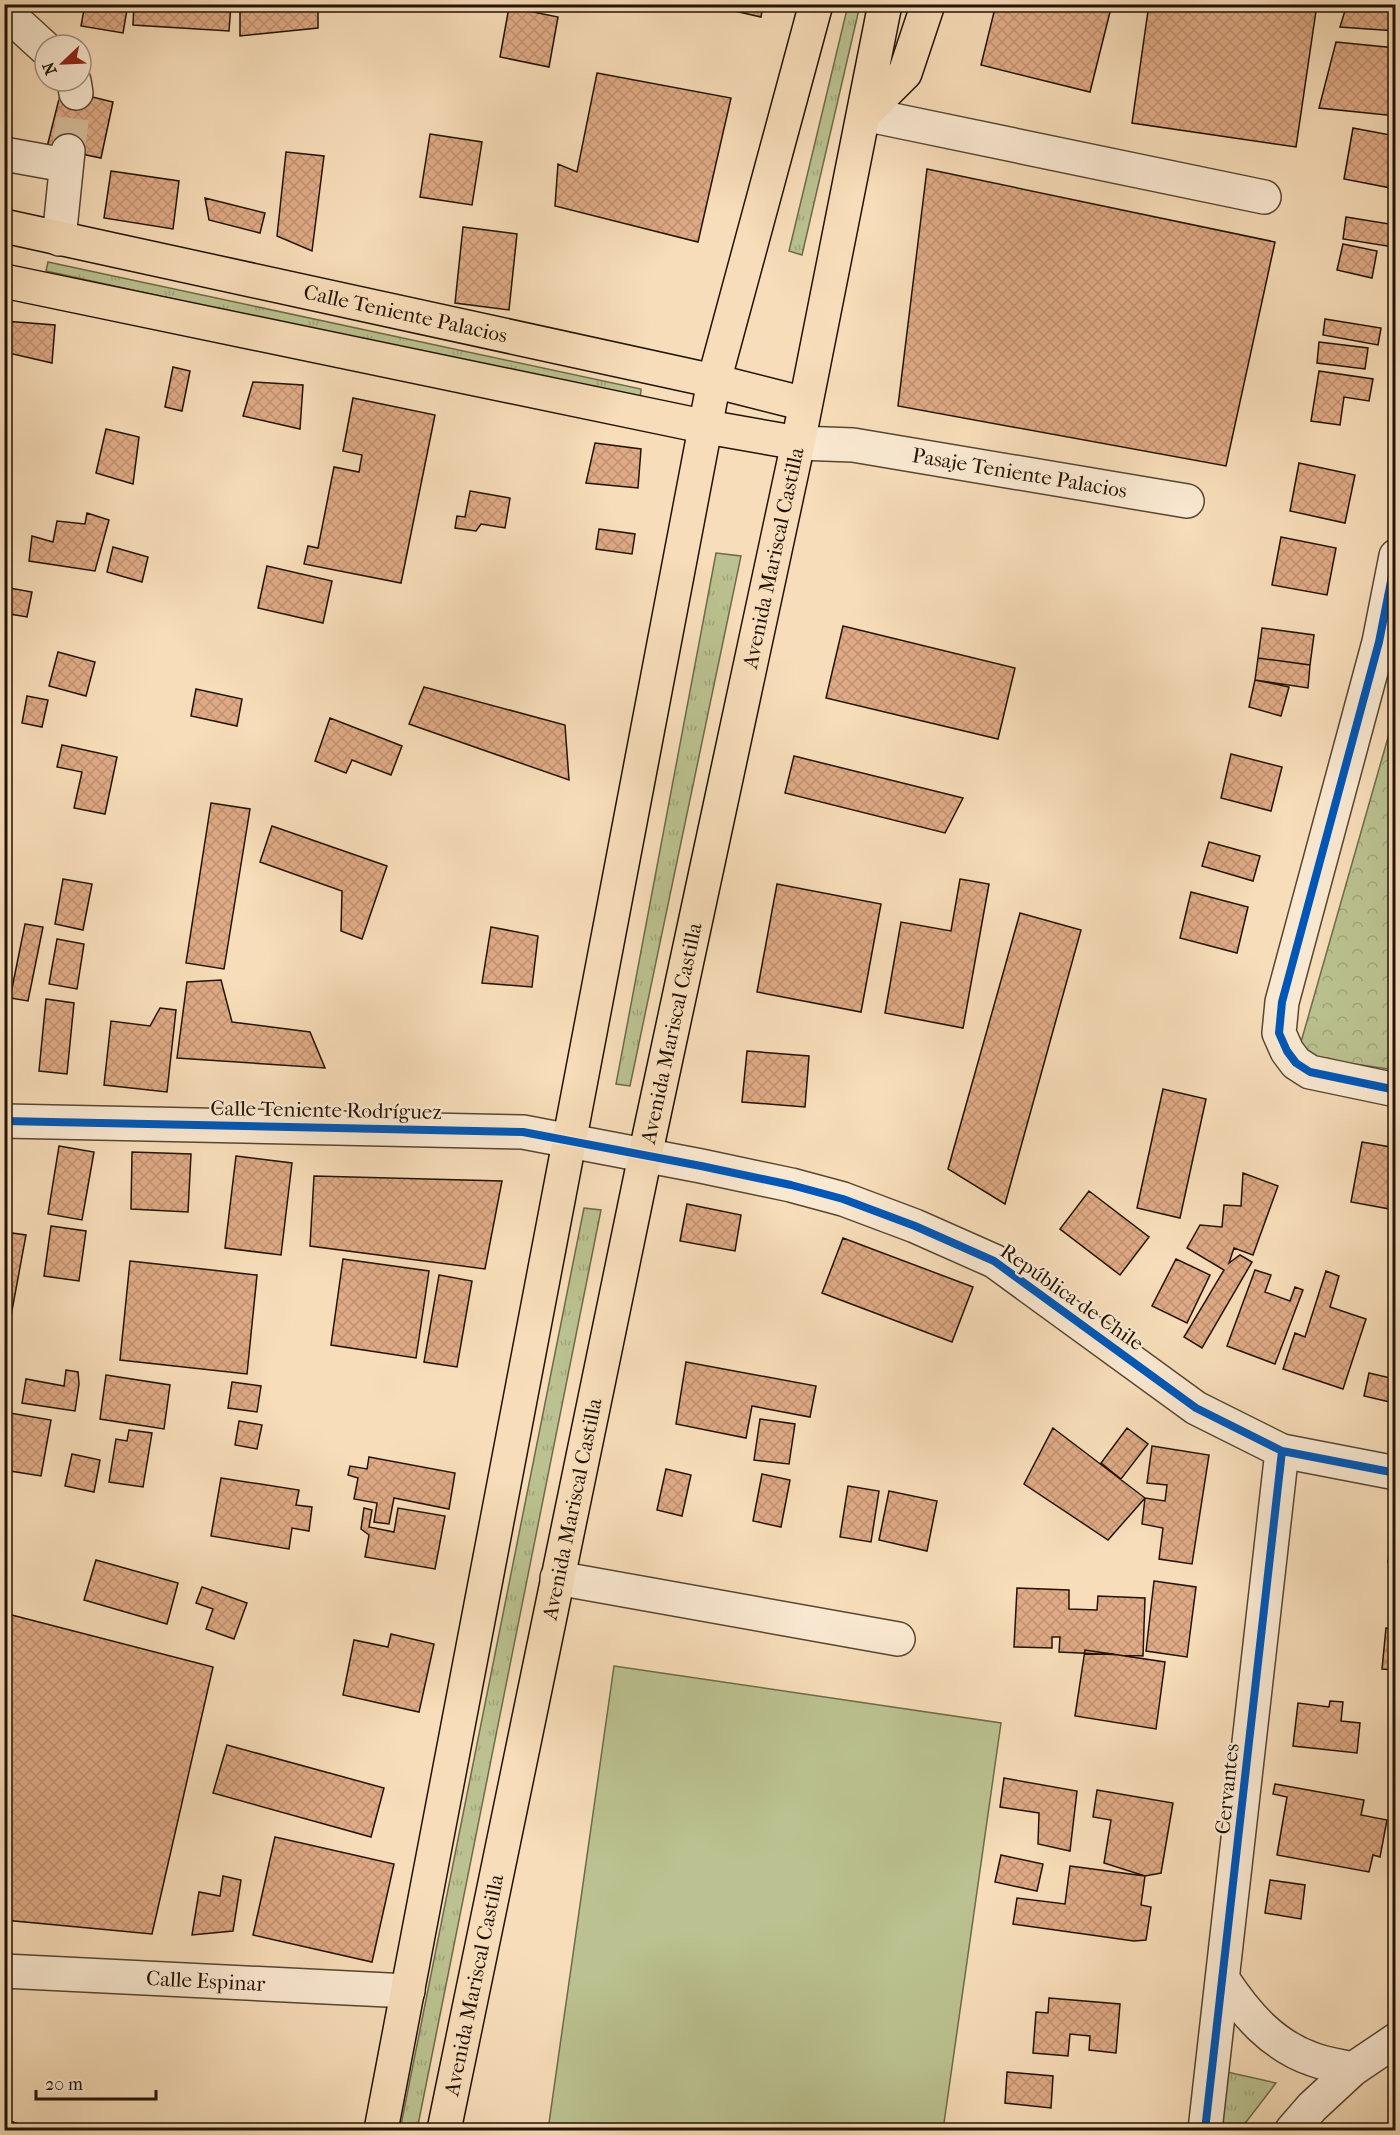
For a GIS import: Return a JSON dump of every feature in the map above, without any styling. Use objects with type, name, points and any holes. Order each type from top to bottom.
[{"type":"main road","points":[[791,4],[789,30],[792,98]]},
{"type":"main road","points":[[381,2130],[714,381],[816,4]]},
{"type":"main road","name":"Avenida Mariscal Castilla","points":[[444,2130],[645,1156],[798,443],[885,4]]},
{"type":"main road","points":[[864,114],[905,73],[928,4]]},
{"type":"main road","name":"Calle Teniente Palacios","points":[[4,226],[714,381],[805,404]]},
{"type":"main road","points":[[4,281],[707,427],[798,443]]},
{"type":"street","points":[[8,18],[33,38]]},
{"type":"street","points":[[864,114],[1264,197]]},
{"type":"street","points":[[4,154],[67,158],[59,239]]},
{"type":"street","points":[[805,404],[853,445]]},
{"type":"street","name":"Pasaje Teniente Palacios","points":[[798,443],[853,445],[1187,501]]},
{"type":"street","points":[[1395,556],[1379,642],[1282,1002],[1279,1033],[1296,1063],[1310,1072],[1395,1090]]},
{"type":"street","name":"Calle Teniente Rodríguez","points":[[4,1121],[523,1132],[645,1156]]},
{"type":"street","name":"República de Chile","points":[[645,1156],[791,1185],[843,1199],[915,1226],[994,1261],[1196,1408],[1282,1451],[1395,1473]]},
{"type":"street","name":"Cervantes","points":[[1205,2130],[1224,1981],[1282,1451]]},
{"type":"street","points":[[557,1578],[898,1640]]},
{"type":"street","name":"Calle Espinar","points":[[4,1971],[408,1992]]},
{"type":"street","points":[[1224,1981],[1246,2013],[1275,2040],[1311,2059],[1353,2069]]},
{"type":"street","points":[[1292,2130],[1312,2107],[1353,2069],[1395,2040]]},
{"type":"green space","points":[[848,5],[860,5],[802,255],[789,251]]},
{"type":"green space","points":[[48,262],[641,389],[640,401],[46,271]]},
{"type":"green space","points":[[716,553],[741,556],[630,1086],[616,1084]]},
{"type":"green space","points":[[1395,713],[1395,1070],[1314,1058],[1301,1042]]},
{"type":"green space","points":[[584,1208],[601,1210],[417,2130],[400,2130]]},
{"type":"green space","points":[[614,1666],[1001,1723],[943,2130],[548,2130]]},
{"type":"green space","points":[[1209,2068],[1276,2083],[1240,2130],[1211,2130]]},
{"type":"building","points":[[85,4],[128,4],[123,33],[81,26]]},
{"type":"building","points":[[134,4],[231,4],[229,31],[133,25]]},
{"type":"building","points":[[240,4],[318,4],[318,28],[240,36]]},
{"type":"building","points":[[704,4],[763,4],[761,17]]},
{"type":"building","points":[[996,4],[1112,4],[1090,92],[981,65]]},
{"type":"building","points":[[1149,4],[1317,4],[1296,147],[1132,123]]},
{"type":"building","points":[[1347,4],[1396,4],[1396,31],[1340,27]]},
{"type":"building","points":[[509,7],[558,17],[549,67],[500,57]]},
{"type":"building","points":[[1336,42],[1396,48],[1396,116],[1319,108]]},
{"type":"building","points":[[597,73],[731,98],[698,242],[555,206],[558,164],[577,172]]},
{"type":"building","points":[[60,93],[76,93],[113,102],[101,158],[47,147]]},
{"type":"building","points":[[1353,128],[1396,136],[1396,189],[1344,179]]},
{"type":"building","points":[[430,134],[482,142],[472,205],[420,197]]},
{"type":"building","points":[[286,152],[324,156],[312,251],[277,236]]},
{"type":"building","points":[[927,169],[1275,242],[1226,466],[898,406]]},
{"type":"building","points":[[111,171],[179,181],[173,229],[104,218]]},
{"type":"building","points":[[205,198],[265,213],[260,233],[209,220]]},
{"type":"building","points":[[1346,217],[1396,225],[1393,247],[1343,239]]},
{"type":"building","points":[[463,227],[517,234],[509,310],[455,303]]},
{"type":"building","points":[[1343,244],[1377,251],[1372,278],[1337,270]]},
{"type":"building","points":[[1325,319],[1381,328],[1378,345],[1323,335]]},
{"type":"building","points":[[4,321],[55,325],[52,363],[4,352]]},
{"type":"building","points":[[1319,342],[1368,348],[1365,369],[1317,363]]},
{"type":"building","points":[[173,367],[190,371],[182,411],[165,407]]},
{"type":"building","points":[[1319,371],[1373,379],[1369,401],[1344,397],[1340,425],[1311,421]]},
{"type":"building","points":[[253,382],[303,385],[300,429],[243,416]]},
{"type":"building","points":[[353,398],[435,415],[401,583],[304,564],[308,546],[318,548],[334,467],[359,472],[362,455],[343,451]]},
{"type":"building","points":[[106,429],[139,437],[133,484],[96,473]]},
{"type":"building","points":[[595,443],[641,449],[638,488],[586,483]]},
{"type":"building","points":[[1299,463],[1355,475],[1345,523],[1290,511]]},
{"type":"building","points":[[470,491],[510,498],[505,528],[481,524],[476,531],[455,528],[457,516],[465,517]]},
{"type":"building","points":[[87,513],[109,520],[95,571],[29,561],[32,536],[53,542],[57,521],[85,524]]},
{"type":"building","points":[[599,529],[635,534],[632,554],[596,549]]},
{"type":"building","points":[[1281,537],[1336,548],[1327,595],[1272,585]]},
{"type":"building","points":[[113,547],[148,557],[142,582],[107,572]]},
{"type":"building","points":[[267,566],[332,581],[323,623],[258,608]]},
{"type":"building","points":[[4,587],[32,592],[27,617],[4,613]]},
{"type":"building","points":[[843,626],[1015,668],[998,739],[826,698]]},
{"type":"building","points":[[1262,628],[1314,635],[1310,665],[1258,658]]},
{"type":"building","points":[[58,652],[95,662],[86,696],[49,686]]},
{"type":"building","points":[[1258,658],[1310,665],[1308,688],[1255,680]]},
{"type":"building","points":[[1255,680],[1289,687],[1281,716],[1249,707]]},
{"type":"building","points":[[424,687],[565,725],[569,780],[409,724]]},
{"type":"building","points":[[196,689],[242,699],[237,726],[191,716]]},
{"type":"building","points":[[27,696],[48,700],[42,727],[22,723]]},
{"type":"building","points":[[330,718],[402,746],[391,775],[352,760],[346,773],[315,761]]},
{"type":"building","points":[[62,745],[117,757],[105,814],[74,808],[82,772],[57,767]]},
{"type":"building","points":[[1231,754],[1282,767],[1271,811],[1221,798]]},
{"type":"building","points":[[794,756],[963,798],[945,833],[785,793]]},
{"type":"building","points":[[211,803],[250,809],[224,969],[186,963]]},
{"type":"building","points":[[272,826],[387,866],[362,939],[341,931],[342,891],[260,862]]},
{"type":"building","points":[[1209,842],[1260,856],[1253,881],[1202,866]]},
{"type":"building","points":[[63,879],[92,884],[83,930],[55,924]]},
{"type":"building","points":[[960,879],[989,884],[963,1028],[885,1013],[901,922],[951,931]]},
{"type":"building","points":[[777,884],[881,904],[861,1012],[757,992]]},
{"type":"building","points":[[1191,892],[1248,907],[1237,953],[1180,938]]},
{"type":"building","points":[[1020,913],[1081,930],[1005,1204],[948,1169]]},
{"type":"building","points":[[25,924],[43,927],[28,1001],[10,998]]},
{"type":"building","points":[[491,927],[538,936],[532,987],[482,983]]},
{"type":"building","points":[[57,939],[84,944],[77,989],[49,984]]},
{"type":"building","points":[[221,980],[232,1022],[310,1032],[325,1068],[177,1058],[187,982]]},
{"type":"building","points":[[46,999],[74,1003],[67,1074],[39,1071]]},
{"type":"building","points":[[160,1008],[176,1010],[167,1092],[104,1085],[111,1021],[150,1026]]},
{"type":"building","points":[[747,1051],[809,1056],[805,1107],[742,1102]]},
{"type":"building","points":[[1163,1089],[1206,1099],[1180,1218],[1137,1208]]},
{"type":"building","points":[[1362,1142],[1396,1148],[1395,1210],[1351,1202]]},
{"type":"building","points":[[59,1146],[94,1152],[82,1220],[48,1214]]},
{"type":"building","points":[[132,1152],[191,1154],[188,1212],[131,1209]]},
{"type":"building","points":[[236,1156],[292,1163],[281,1255],[225,1248]]},
{"type":"building","points":[[1243,1173],[1278,1186],[1253,1255],[1234,1248],[1229,1263],[1240,1255],[1252,1262],[1202,1348],[1184,1337],[1224,1270],[1187,1248],[1200,1225],[1222,1227],[1224,1205],[1241,1206]]},
{"type":"building","points":[[314,1176],[502,1181],[485,1269],[310,1246]]},
{"type":"building","points":[[1089,1191],[1149,1237],[1120,1275],[1060,1229]]},
{"type":"building","points":[[687,1204],[741,1215],[735,1251],[680,1241]]},
{"type":"building","points":[[51,1226],[86,1231],[79,1281],[44,1276]]},
{"type":"building","points":[[5,1232],[26,1235],[8,1332],[4,1332]]},
{"type":"building","points":[[843,1238],[973,1287],[952,1342],[822,1293]]},
{"type":"building","points":[[343,1259],[429,1271],[416,1358],[331,1345]]},
{"type":"building","points":[[1176,1259],[1210,1275],[1187,1323],[1152,1306]]},
{"type":"building","points":[[130,1261],[257,1275],[247,1374],[120,1360]]},
{"type":"building","points":[[1255,1270],[1271,1275],[1265,1292],[1290,1301],[1295,1287],[1303,1290],[1275,1364],[1227,1346]]},
{"type":"building","points":[[1326,1271],[1339,1276],[1330,1307],[1366,1319],[1343,1389],[1283,1369],[1295,1333],[1305,1337]]},
{"type":"building","points":[[439,1275],[472,1281],[457,1367],[424,1362]]},
{"type":"building","points":[[1396,1332],[1396,1358],[1391,1358]]},
{"type":"building","points":[[686,1362],[816,1386],[810,1417],[752,1406],[746,1438],[676,1424]]},
{"type":"building","points":[[66,1370],[78,1372],[79,1384],[75,1411],[22,1403],[26,1379],[64,1386]]},
{"type":"building","points":[[1369,1373],[1395,1379],[1390,1402],[1364,1396]]},
{"type":"building","points":[[106,1375],[170,1385],[164,1429],[100,1419]]},
{"type":"building","points":[[232,1382],[261,1386],[257,1412],[228,1408]]},
{"type":"building","points":[[4,1412],[51,1420],[41,1476],[4,1470]]},
{"type":"building","points":[[760,1419],[795,1424],[789,1464],[754,1460]]},
{"type":"building","points":[[239,1421],[262,1425],[257,1449],[235,1445]]},
{"type":"building","points":[[1053,1428],[1145,1498],[1108,1540],[1024,1484]]},
{"type":"building","points":[[1127,1428],[1148,1444],[1121,1479],[1101,1463]]},
{"type":"building","points":[[129,1430],[152,1433],[143,1487],[109,1482],[116,1439],[127,1441]]},
{"type":"building","points":[[1152,1446],[1209,1455],[1192,1564],[1159,1559],[1163,1528],[1142,1524],[1145,1498],[1165,1501],[1167,1485],[1147,1483]]},
{"type":"building","points":[[72,1454],[100,1460],[94,1492],[65,1486]]},
{"type":"building","points":[[369,1457],[455,1473],[449,1509],[394,1498],[389,1524],[374,1522],[377,1503],[354,1499],[358,1478],[348,1475],[350,1466],[367,1469]]},
{"type":"building","points":[[666,1469],[691,1475],[682,1516],[657,1510]]},
{"type":"building","points":[[762,1474],[790,1480],[781,1527],[753,1521]]},
{"type":"building","points":[[221,1478],[299,1490],[296,1505],[312,1507],[309,1531],[292,1528],[289,1549],[211,1536]]},
{"type":"building","points":[[848,1486],[879,1491],[871,1542],[840,1537]]},
{"type":"building","points":[[889,1491],[937,1501],[927,1551],[879,1540]]},
{"type":"building","points":[[364,1508],[372,1510],[369,1527],[394,1532],[398,1508],[445,1516],[435,1569],[365,1557],[369,1535],[361,1529]]},
{"type":"building","points":[[1396,1520],[1396,1563],[1388,1562]]},
{"type":"building","points":[[96,1560],[178,1583],[167,1624],[84,1600]]},
{"type":"building","points":[[1154,1581],[1196,1587],[1187,1657],[1146,1651]]},
{"type":"building","points":[[202,1587],[247,1603],[234,1639],[206,1629],[213,1609],[196,1603]]},
{"type":"building","points":[[1017,1588],[1069,1590],[1069,1609],[1097,1610],[1098,1596],[1145,1598],[1143,1656],[1059,1652],[1060,1637],[1052,1637],[1052,1648],[1014,1647]]},
{"type":"building","points":[[4,1613],[213,1667],[152,1934],[4,1920]]},
{"type":"building","points":[[1386,1628],[1396,1629],[1396,1670],[1382,1669]]},
{"type":"building","points":[[391,1634],[434,1644],[419,1712],[343,1695],[354,1640],[388,1647]]},
{"type":"building","points":[[1085,1650],[1165,1662],[1156,1729],[1075,1716]]},
{"type":"building","points":[[1330,1701],[1343,1702],[1341,1721],[1360,1723],[1357,1753],[1293,1746],[1298,1703],[1329,1707]]},
{"type":"building","points":[[227,1745],[384,1788],[371,1837],[213,1793]]},
{"type":"building","points":[[1004,1778],[1077,1791],[1070,1851],[1038,1844],[1039,1813],[1000,1807]]},
{"type":"building","points":[[1275,1784],[1364,1800],[1361,1815],[1387,1820],[1380,1857],[1373,1855],[1369,1872],[1277,1855],[1287,1797],[1273,1794]]},
{"type":"building","points":[[1097,1790],[1173,1803],[1161,1873],[1145,1876],[1104,1863],[1111,1820],[1093,1817]]},
{"type":"building","points":[[275,1837],[394,1864],[372,1962],[253,1935]]},
{"type":"building","points":[[1001,1855],[1043,1864],[1037,1891],[995,1882]]},
{"type":"building","points":[[1070,1866],[1145,1876],[1141,1905],[1151,1907],[1146,1940],[1134,1941],[1013,1924],[1017,1898],[1065,1904]]},
{"type":"building","points":[[223,1876],[241,1880],[233,1931],[192,1935],[199,1892],[220,1896]]},
{"type":"building","points":[[1270,1880],[1305,1885],[1301,1919],[1265,1913]]},
{"type":"building","points":[[1049,1998],[1120,2004],[1116,2053],[1089,2050],[1090,2036],[1070,2034],[1068,2056],[1033,2053],[1036,2012],[1048,2013]]},
{"type":"building","points":[[1007,2072],[1053,2076],[1051,2108],[1005,2103]]},
{"type":"building","points":[[10,2121],[37,2130],[6,2130]]},
{"type":"tunnel","points":[[68,151],[76,93]]},
{"type":"cycle path","points":[[1396,556],[1379,642],[1282,1002],[1279,1033],[1287,1051],[1296,1063],[1310,1072],[1396,1090]]},
{"type":"cycle path","points":[[4,1121],[523,1132],[791,1185],[843,1199],[915,1226],[994,1261],[1196,1408],[1282,1451],[1396,1473]]},
{"type":"cycle path","points":[[1205,2130],[1282,1451]]}]
